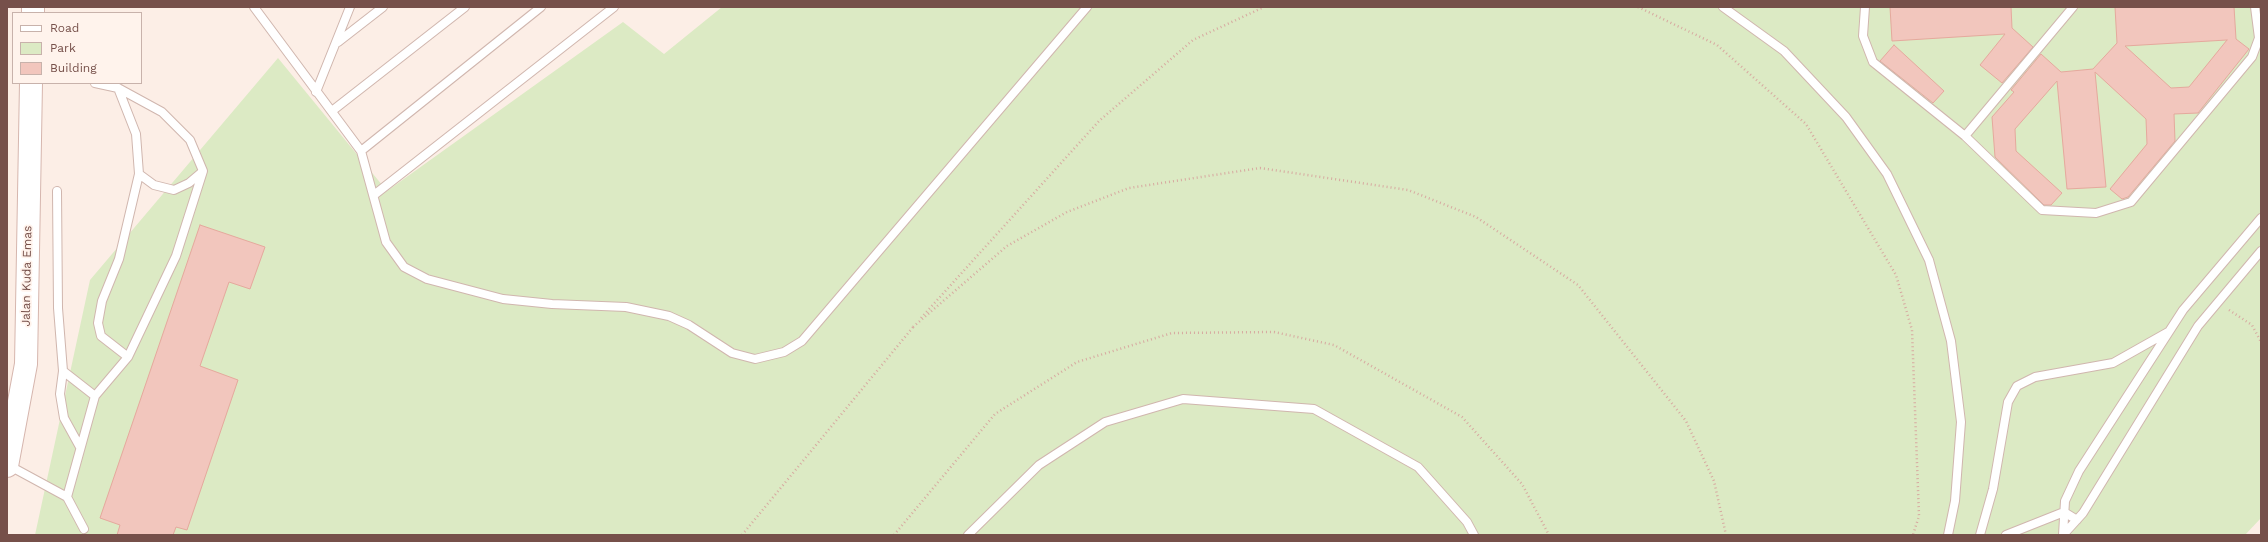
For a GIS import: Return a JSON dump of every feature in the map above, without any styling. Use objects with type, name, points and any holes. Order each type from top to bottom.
[{"type":"street","name":"Jalan Kuda Emas","points":[[7,465],[26,364],[32,84]]},
{"type":"lane","points":[[254,7],[361,151],[386,242],[404,267],[427,279],[503,298],[552,304],[626,307],[668,316],[689,325],[732,353],[755,359],[773,356],[802,341],[1088,7]]},
{"type":"lane","points":[[316,92],[350,7]]},
{"type":"lane","points":[[336,43],[383,7]]},
{"type":"lane","points":[[332,111],[466,7]]},
{"type":"lane","points":[[361,151],[541,7]]},
{"type":"lane","points":[[374,195],[614,7]]},
{"type":"lane","points":[[1723,7],[1784,51],[1846,116],[1887,174],[1929,260],[1951,340],[1961,422],[1955,501],[1948,535]]},
{"type":"lane","points":[[1865,7],[1863,36],[1873,62],[1965,136],[2042,210],[2096,213],[2132,202],[2252,57],[2259,38],[2255,7]]},
{"type":"lane","points":[[1965,136],[2073,7]]},
{"type":"lane","points":[[67,497],[95,396],[128,357],[176,256],[203,171],[190,140],[162,112],[118,88],[100,84]]},
{"type":"lane","points":[[118,88],[136,134],[139,174],[119,259],[102,301],[98,324],[101,336],[128,357]]},
{"type":"lane","points":[[139,174],[154,185],[174,190],[190,183],[203,171]]},
{"type":"lane","points":[[57,191],[58,308],[63,371],[60,394],[64,418],[80,447]]},
{"type":"lane","points":[[2063,535],[2064,501],[2079,471],[2183,310],[2261,218]]},
{"type":"lane","points":[[2063,535],[2077,520],[2198,326],[2219,303],[2261,251]]},
{"type":"lane","points":[[1980,535],[1993,489],[2008,402],[2017,386],[2035,377],[2113,363],[2170,330]]},
{"type":"lane","points":[[63,371],[95,396]]},
{"type":"lane","points":[[968,535],[1039,465],[1105,422],[1183,399],[1314,409],[1418,467],[1467,522],[1474,535]]},
{"type":"lane","points":[[7,465],[67,497],[84,529]]},
{"type":"lane","points":[[2064,512],[2077,520]]},
{"type":"lane","points":[[2006,535],[2064,512]]},
{"type":"path","points":[[742,535],[914,327],[1099,121],[1193,40],[1264,7]]},
{"type":"path","points":[[1638,7],[1717,45],[1806,124],[1896,275],[1912,330],[1919,516],[1912,535]]},
{"type":"path","points":[[914,327],[1007,246],[1067,212],[1129,188],[1260,168],[1408,190],[1476,217],[1578,286],[1686,421],[1714,481],[1726,535]]},
{"type":"path","points":[[2219,303],[2252,325],[2261,340]]},
{"type":"green space","points":[[722,7],[2261,7],[2261,518],[2245,535],[35,535],[90,280],[278,58],[387,191],[623,22],[664,54]]},
{"type":"building","points":[[1890,7],[2011,7],[2012,28],[2033,47],[2002,83],[1980,65],[2005,34],[1892,41]]},
{"type":"building","points":[[2115,7],[2234,7],[2236,39],[2249,49],[2198,113],[2174,114],[2175,141],[2128,197],[2122,199],[2110,189],[2147,144],[2146,119],[2095,72],[2106,187],[2067,189],[2057,81],[2015,129],[2016,151],[2062,193],[2051,205],[2044,205],[1995,157],[1992,117],[2014,92],[2011,90],[2041,54],[2061,72],[2093,69],[2117,43]],"holes":[[[2227,40],[2189,87],[2171,88],[2125,46]]]},
{"type":"building","points":[[1894,45],[1944,91],[1933,103],[1880,61]]},
{"type":"building","points":[[200,225],[265,247],[250,289],[229,282],[200,366],[238,380],[187,530],[176,527],[173,535],[117,535],[120,525],[100,518]]}]
